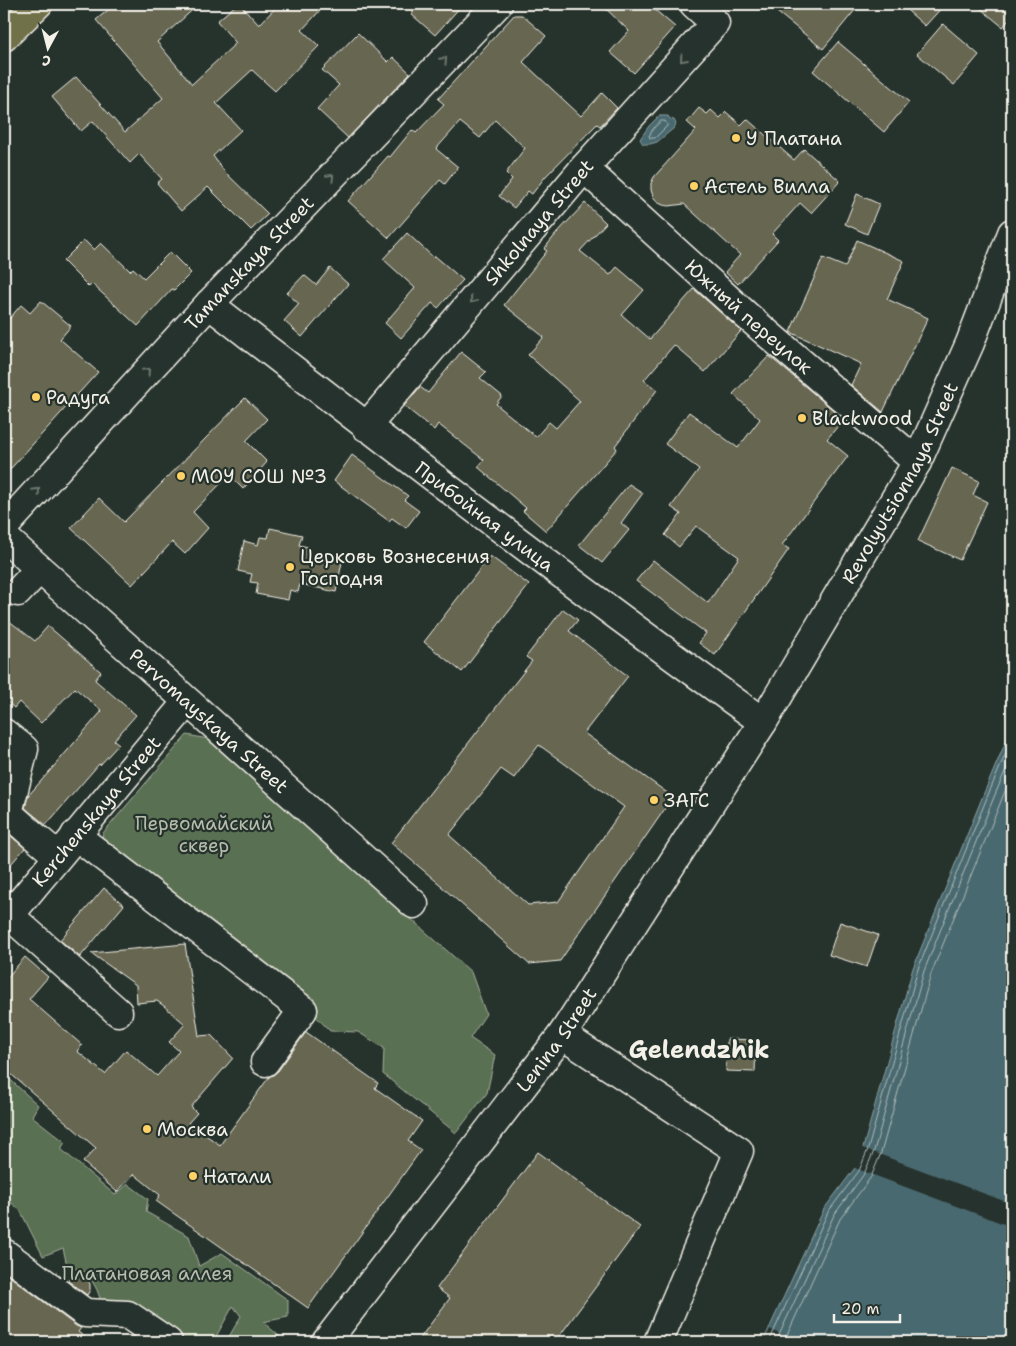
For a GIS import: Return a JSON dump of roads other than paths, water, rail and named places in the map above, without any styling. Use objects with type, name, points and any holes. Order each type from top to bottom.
[{"type":"main road","points":[[4,37],[38,4]]},
{"type":"street","name":"Tamanskaya Street","points":[[4,527],[209,304],[498,4]]},
{"type":"street","name":"Shkolnaya Street","points":[[366,427],[584,168],[715,23],[694,4]]},
{"type":"street","name":"Южный переулок","points":[[584,168],[746,315],[917,462]]},
{"type":"street","name":"Revolyutsionnaya Street","points":[[763,722],[917,462],[970,342],[1012,233]]},
{"type":"street","name":"Прибойная улица","points":[[209,304],[366,427],[682,664],[763,722]]},
{"type":"street","name":"Pervomayskaya Street","points":[[4,537],[414,904]]},
{"type":"street","name":"Kerchenskaya Street","points":[[7,919],[187,702]]},
{"type":"street","name":"Lenina Street","points":[[326,1342],[562,1035],[763,722]]},
{"type":"street","points":[[4,733],[24,749],[8,813],[33,836],[67,846],[303,1010],[265,1062]]},
{"type":"street","points":[[7,919],[118,1012]]},
{"type":"street","points":[[562,1035],[739,1150],[658,1342]]},
{"type":"street","points":[[4,1253],[85,1313],[128,1315],[168,1342]]},
{"type":"water","points":[[659,116],[668,116],[674,120],[676,124],[674,128],[657,142],[643,144],[640,139]]},
{"type":"water","points":[[1012,727],[1012,1342],[763,1342],[824,1209],[855,1168],[863,1148],[913,968]]},
{"type":"place","name":"У Платана","points":[[736,138]]},
{"type":"place","name":"Астель Вилла","points":[[694,186]]},
{"type":"place","name":"Радуга","points":[[36,397]]},
{"type":"place","name":"Blackwood","points":[[802,418]]},
{"type":"place","name":"МОУ СОШ №3","points":[[181,476]]},
{"type":"place","name":"Церковь Вознесения Господня","points":[[290,567]]},
{"type":"place","name":"ЗАГС","points":[[654,800]]},
{"type":"place","name":"Москва","points":[[147,1129]]},
{"type":"place","name":"Натали","points":[[193,1176]]},
{"type":"district","name":"Gelendzhik","points":[[699,1050]]},
{"type":"park label","name":"Первомайский сквер","points":[[204,834]]},
{"type":"park label","name":"Платановая аллея","points":[[147,1273]]}]
